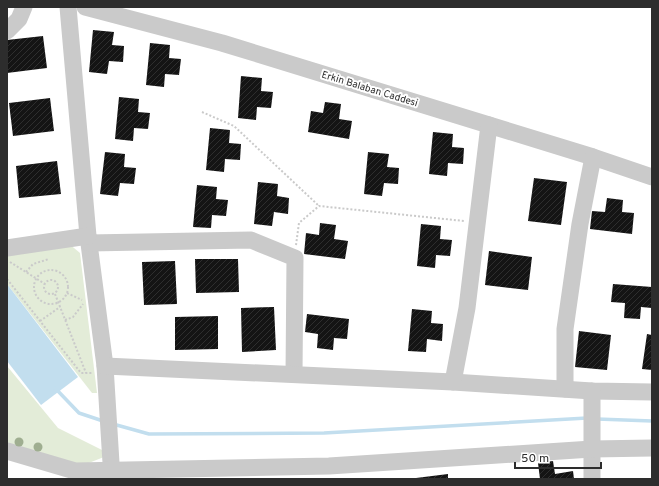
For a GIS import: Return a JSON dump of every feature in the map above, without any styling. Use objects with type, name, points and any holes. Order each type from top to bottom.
[{"type":"street","points":[[7,31],[18,19],[24,7]]},
{"type":"street","points":[[68,7],[89,240],[105,369],[112,474]]},
{"type":"street","name":"Erkin Balaban Caddesi","points":[[85,7],[222,43],[593,157],[652,177]]},
{"type":"street","points":[[453,382],[467,308],[489,125]]},
{"type":"street","points":[[565,390],[565,330],[580,224],[593,157]]},
{"type":"street","points":[[7,248],[89,240],[251,240],[295,258],[294,374]]},
{"type":"street","points":[[105,369],[294,374],[453,382],[565,390],[652,392]]},
{"type":"street","points":[[592,391],[592,479]]},
{"type":"street","points":[[7,451],[75,471],[112,474],[329,472],[592,449],[652,448]]},
{"type":"path","points":[[202,112],[234,126],[319,206],[477,223]]},
{"type":"path","points":[[295,258],[300,223],[319,206]]},
{"type":"path","points":[[26,272],[33,264],[49,259]]},
{"type":"path","points":[[7,260],[45,284]]},
{"type":"path","points":[[48,271],[59,273],[66,281],[67,291],[65,296],[58,302],[46,303],[37,297],[34,286],[37,279],[43,273],[48,271]]},
{"type":"path","points":[[7,279],[81,373],[105,369]]},
{"type":"path","points":[[45,284],[50,280],[56,282],[59,288],[55,294]]},
{"type":"path","points":[[45,284],[45,292],[55,294]]},
{"type":"path","points":[[55,294],[86,373]]},
{"type":"path","points":[[65,320],[73,317],[84,301]]},
{"type":"path","points":[[40,321],[60,307]]},
{"type":"green space","points":[[68,243],[80,253],[97,393],[92,393],[7,284],[7,252]]},
{"type":"green space","points":[[7,366],[58,428],[102,450],[104,457],[81,466],[7,446]]},
{"type":"water","points":[[7,284],[78,377],[41,405],[7,361]]},
{"type":"building","points":[[93,30],[114,32],[112,45],[124,46],[123,62],[109,61],[107,74],[89,72]]},
{"type":"building","points":[[43,36],[47,68],[7,73],[7,40]]},
{"type":"building","points":[[150,43],[170,45],[169,58],[181,59],[179,75],[165,74],[164,87],[146,85]]},
{"type":"building","points":[[241,76],[262,78],[261,91],[273,92],[271,108],[257,107],[256,120],[238,118]]},
{"type":"building","points":[[119,97],[139,99],[138,112],[150,113],[148,129],[134,128],[133,141],[115,139]]},
{"type":"building","points":[[50,98],[54,131],[13,136],[9,103]]},
{"type":"building","points":[[325,102],[341,104],[339,119],[352,121],[349,139],[308,132],[311,111],[323,113]]},
{"type":"building","points":[[210,128],[230,130],[229,143],[241,144],[240,160],[225,159],[224,172],[206,170]]},
{"type":"building","points":[[433,132],[453,134],[452,147],[464,148],[463,164],[448,163],[447,176],[429,174]]},
{"type":"building","points":[[105,152],[125,154],[124,167],[136,168],[134,184],[120,183],[118,196],[100,194]]},
{"type":"building","points":[[368,152],[389,154],[387,167],[399,168],[398,184],[384,183],[382,196],[364,194]]},
{"type":"building","points":[[57,161],[61,194],[19,198],[16,166]]},
{"type":"building","points":[[534,178],[567,182],[561,225],[528,221]]},
{"type":"building","points":[[258,182],[278,184],[277,196],[289,198],[288,214],[274,212],[272,226],[254,224]]},
{"type":"building","points":[[197,185],[217,187],[216,199],[228,200],[226,216],[212,215],[211,228],[193,227]]},
{"type":"building","points":[[607,198],[623,200],[622,212],[634,213],[632,234],[590,229],[592,211],[605,212]]},
{"type":"building","points":[[320,223],[336,225],[334,239],[348,241],[345,259],[304,254],[306,233],[319,235]]},
{"type":"building","points":[[421,224],[441,226],[440,239],[452,240],[450,256],[436,255],[435,268],[417,266]]},
{"type":"building","points":[[489,251],[532,257],[528,290],[485,285]]},
{"type":"building","points":[[195,259],[238,259],[239,292],[196,293]]},
{"type":"building","points":[[175,261],[177,304],[144,305],[142,262]]},
{"type":"building","points":[[613,284],[652,287],[652,308],[641,307],[640,319],[624,318],[625,303],[611,302]]},
{"type":"building","points":[[274,307],[276,350],[242,352],[241,308]]},
{"type":"building","points":[[412,309],[432,311],[431,323],[443,324],[442,341],[427,339],[426,352],[408,351]]},
{"type":"building","points":[[307,314],[349,319],[347,339],[334,338],[333,350],[317,348],[318,334],[305,332]]},
{"type":"building","points":[[218,316],[218,349],[175,350],[175,317]]},
{"type":"building","points":[[579,331],[611,335],[607,370],[575,367]]},
{"type":"building","points":[[647,334],[652,335],[652,370],[642,369]]},
{"type":"building","points":[[553,461],[555,474],[573,471],[574,479],[540,479],[538,463]]},
{"type":"building","points":[[448,474],[448,479],[416,479],[416,478]]},
{"type":"waterway","points":[[55,388],[79,413],[103,421]]},
{"type":"waterway","points":[[113,424],[149,434],[324,433],[587,418]]},
{"type":"waterway","points":[[597,419],[652,421]]}]
